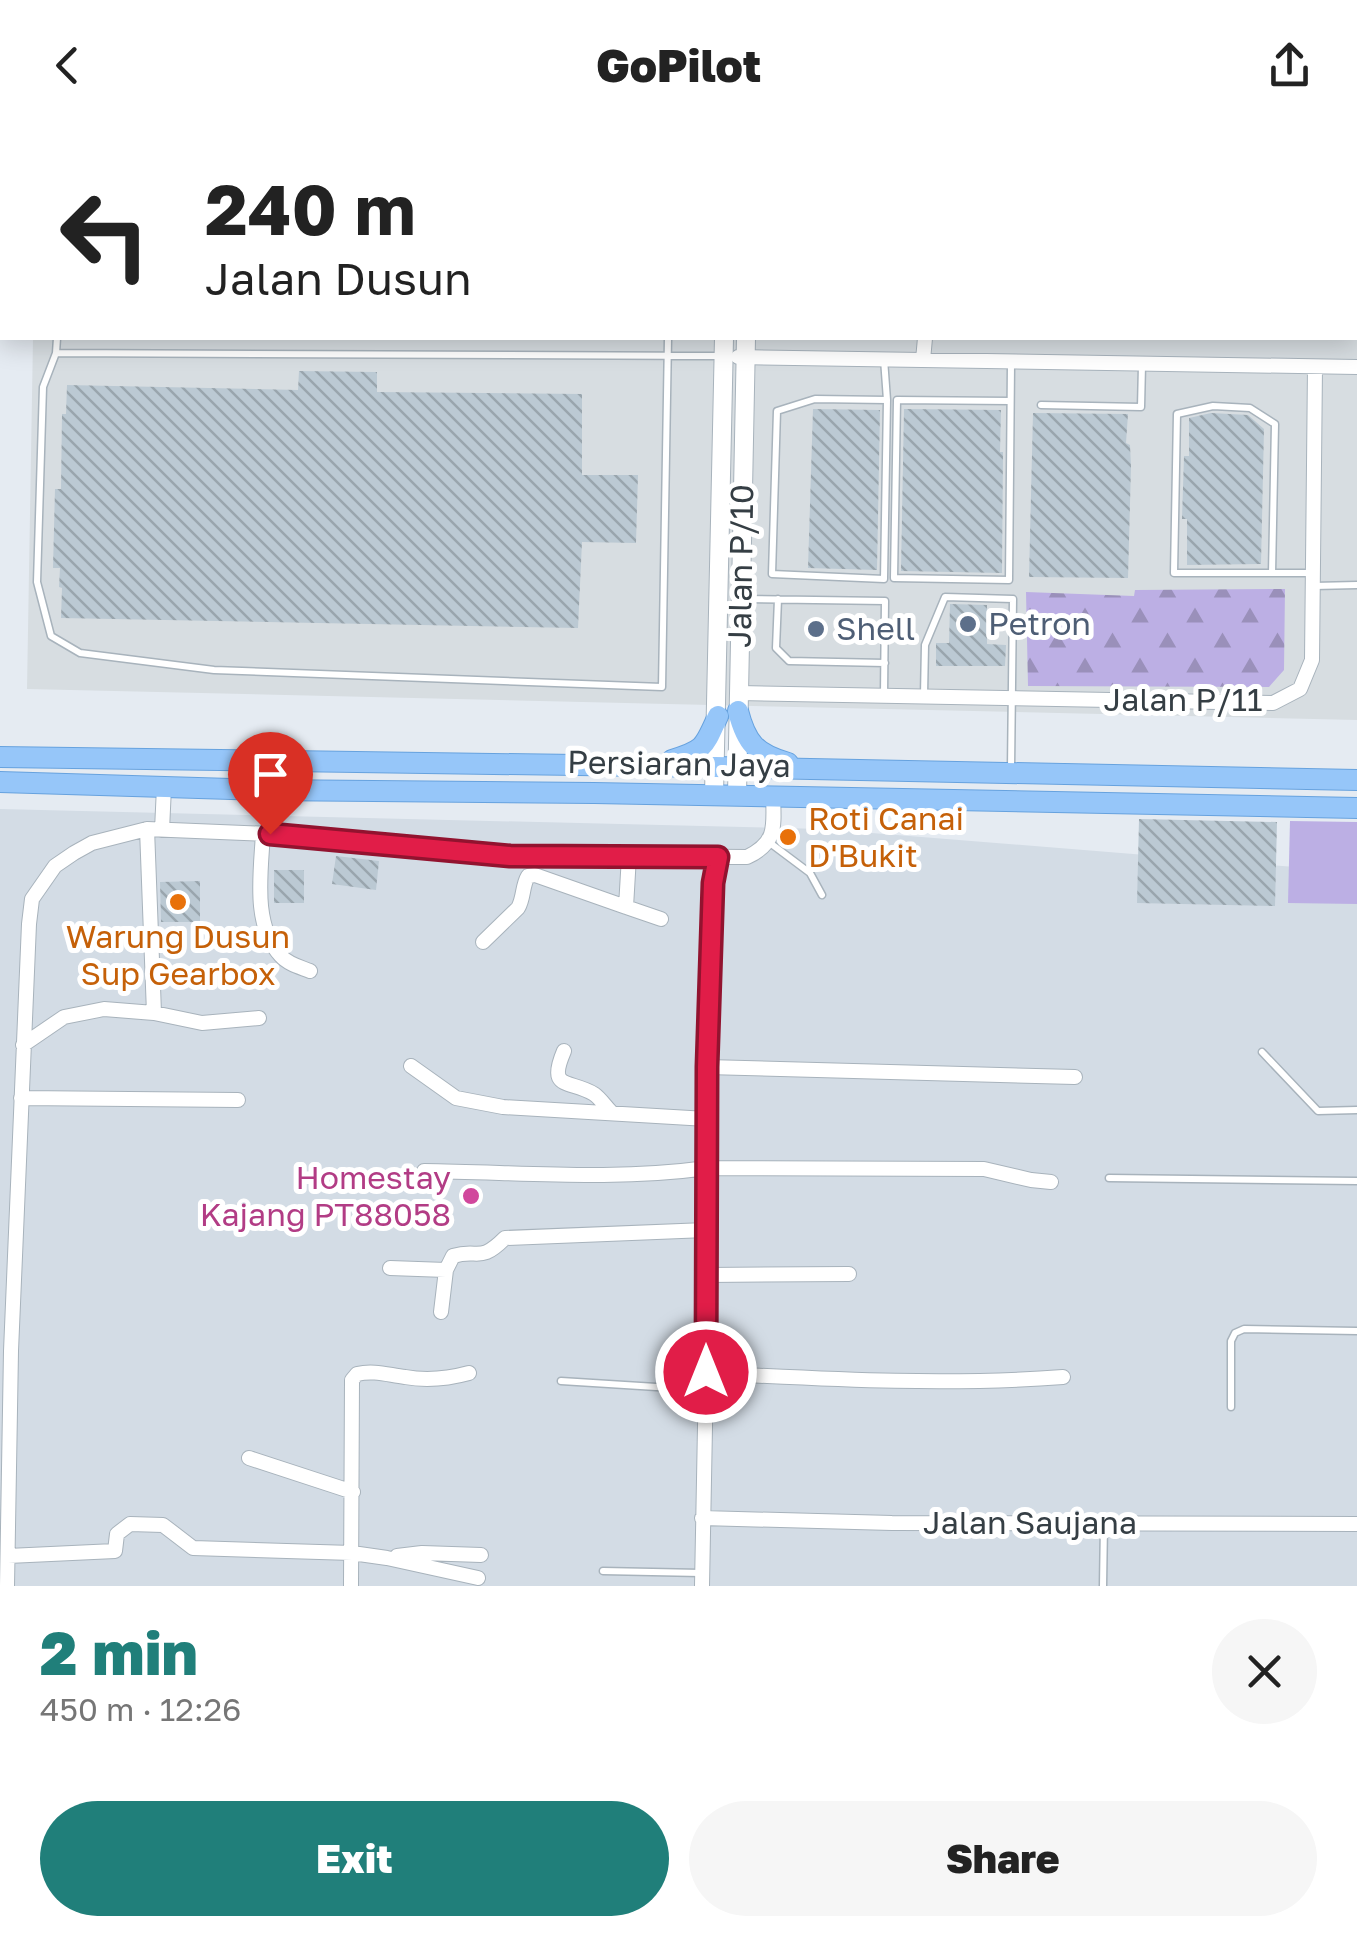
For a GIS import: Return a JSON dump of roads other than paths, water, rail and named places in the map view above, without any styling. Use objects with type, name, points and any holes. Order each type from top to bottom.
[{"type":"main road","points":[[651,767],[702,748],[732,707],[758,750],[771,758],[814,769]]},
{"type":"main road","name":"Persiaran Jaya","points":[[1,757],[1357,780]]},
{"type":"main road","name":"Persiaran Jaya","points":[[0,782],[1357,808]]},
{"type":"street","name":"Jalan P/10","points":[[714,795],[716,767],[732,707],[740,599],[746,340]]},
{"type":"street","points":[[924,360],[925,340]]},
{"type":"street","name":"Jalan P/10","points":[[724,347],[737,796]]},
{"type":"street","points":[[724,347],[745,357],[1357,367]]},
{"type":"street","name":"Jalan P/11","points":[[732,707],[884,696],[1273,703],[1300,690],[1312,660],[1314,367]]},
{"type":"street","points":[[154,1012],[155,829],[164,786]]},
{"type":"street","points":[[7,1586],[28,924],[32,899],[56,866],[92,843],[155,829],[263,833],[510,856],[747,857],[769,842],[773,831],[773,796]]},
{"type":"street","points":[[263,833],[260,902],[270,941],[284,960],[310,970]]},
{"type":"street","points":[[626,907],[629,856]]},
{"type":"street","points":[[702,1580],[707,1067],[713,883],[718,857]]},
{"type":"street","points":[[483,942],[518,908],[524,882],[535,875],[660,919]]},
{"type":"street","points":[[23,1045],[64,1017],[104,1009],[154,1012],[202,1023],[260,1018]]},
{"type":"street","points":[[564,1051],[558,1066],[563,1083],[597,1096],[611,1112]]},
{"type":"street","points":[[410,1066],[456,1098],[504,1107],[707,1119]]},
{"type":"street","points":[[707,1067],[1074,1077]]},
{"type":"street","points":[[21,1098],[238,1100]]},
{"type":"street","points":[[424,1171],[669,1174],[707,1168],[984,1169],[1051,1182]]},
{"type":"street","points":[[440,1312],[452,1256],[486,1254],[505,1238],[706,1230]]},
{"type":"street","points":[[390,1268],[446,1270]]},
{"type":"street","points":[[706,1276],[848,1274]]},
{"type":"street","points":[[351,1586],[352,1380],[357,1374],[378,1372],[428,1380],[469,1373]]},
{"type":"street","points":[[706,1372],[918,1382],[1064,1377]]},
{"type":"street","points":[[249,1458],[353,1492]]},
{"type":"street","name":"Jalan Saujana","points":[[702,1518],[892,1523],[1357,1524]]},
{"type":"street","points":[[8,1556],[115,1551],[117,1534],[130,1524],[163,1526],[192,1548],[352,1553],[478,1578]]},
{"type":"street","points":[[386,1558],[422,1553],[481,1555]]},
{"type":"lane","points":[[58,340],[43,387],[37,582],[51,636],[80,653],[214,670],[662,687],[668,340]]},
{"type":"lane","points":[[56,352],[667,355],[724,347]]},
{"type":"lane","points":[[884,359],[888,400],[884,579],[772,574],[778,411],[815,399],[888,400]]},
{"type":"lane","points":[[1010,401],[897,400],[894,578],[1010,580],[1011,362]]},
{"type":"lane","points":[[1041,405],[1141,407],[1142,364]]},
{"type":"lane","points":[[1272,573],[1275,424],[1250,408],[1213,406],[1177,414],[1174,573],[1272,573],[1357,585]]},
{"type":"lane","points":[[924,697],[925,645],[945,597],[1013,599],[1010,774]]},
{"type":"lane","points":[[740,599],[885,600],[884,696]]},
{"type":"lane","points":[[778,600],[776,648],[790,661],[885,663]]},
{"type":"lane","points":[[769,842],[810,872],[822,895]]},
{"type":"lane","points":[[1262,1052],[1318,1111],[1357,1110]]},
{"type":"lane","points":[[1110,1178],[1357,1181]]},
{"type":"lane","points":[[1231,1407],[1231,1340],[1235,1332],[1357,1331]]},
{"type":"lane","points":[[561,1382],[705,1390]]},
{"type":"lane","points":[[1103,1586],[1104,1523]]},
{"type":"lane","points":[[603,1572],[702,1580]]},
{"type":"place","name":"Petron","points":[[968,624]]},
{"type":"place","name":"Shell","points":[[816,629]]},
{"type":"place","name":"Roti Canai D'Bukit","points":[[788,837]]},
{"type":"place","name":"Warung Dusun Sup Gearbox","points":[[178,902]]},
{"type":"place","name":"Homestay Kajang PT88058","points":[[471,1196]]}]
